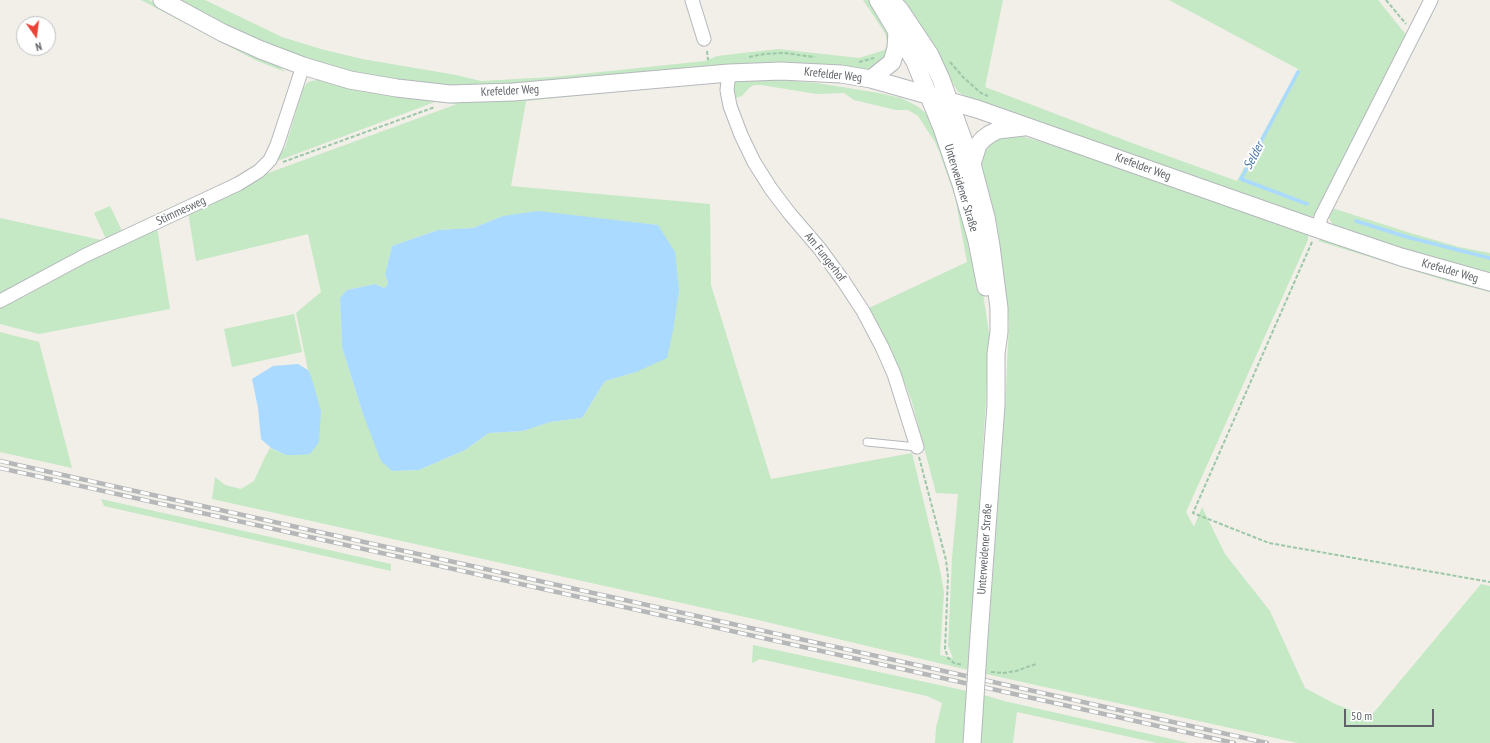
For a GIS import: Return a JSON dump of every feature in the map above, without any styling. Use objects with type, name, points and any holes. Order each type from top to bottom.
[{"type":"street","name":"Krefelder Weg","points":[[162,0],[261,50],[303,66],[350,80],[397,88],[450,94],[512,92],[729,73],[781,71],[841,74],[871,79],[949,101],[1029,127],[1401,257],[1490,282]]},
{"type":"street","points":[[692,0],[704,39]]},
{"type":"street","name":"Unterweidener Straße","points":[[878,0],[915,62],[929,95],[961,184],[977,241],[996,354]]},
{"type":"street","name":"Unterweidener Straße","points":[[891,0],[900,10],[930,56],[941,79],[972,164],[986,217],[993,261],[999,332],[996,354],[996,405],[972,743]]},
{"type":"street","points":[[1318,229],[1321,217],[1431,0]]},
{"type":"street","points":[[871,79],[892,62],[896,48],[897,31]]},
{"type":"street","name":"Stimmesweg","points":[[0,301],[84,256],[238,184],[259,171],[270,160],[277,145],[303,66]]},
{"type":"street","name":"Am Fungerhof","points":[[729,73],[728,90],[730,106],[741,135],[751,155],[771,189],[820,249],[863,311],[894,374],[917,447]]},
{"type":"street","name":"Unterweidener Straße","points":[[972,164],[978,145],[990,134],[998,130],[1029,127]]},
{"type":"lane","points":[[867,442],[917,447]]},
{"type":"path","points":[[1386,0],[1414,34]]},
{"type":"path","points":[[947,58],[964,78],[981,93]]},
{"type":"path","points":[[282,163],[439,106],[450,94]]},
{"type":"path","points":[[1318,229],[1193,513],[1268,543],[1490,582]]},
{"type":"path","points":[[917,447],[946,560],[948,577],[945,649],[948,658],[954,663],[969,667]]},
{"type":"path","points":[[984,671],[1002,673],[1016,671],[1036,664]]},
{"type":"green space","points":[[141,0],[149,0],[241,49],[278,65],[285,72],[255,60]]},
{"type":"green space","points":[[176,0],[205,0],[282,37],[321,49],[362,59],[456,75],[481,81],[553,77],[705,61],[717,56],[778,49],[859,58],[885,50],[887,42],[885,33],[863,0],[873,0],[893,33],[894,53],[873,71],[438,88],[333,69],[231,30]]},
{"type":"green space","points":[[897,0],[1003,0],[985,87],[1237,181],[1298,69],[1169,0],[1378,0],[1407,36],[1317,214],[1308,219],[1133,158],[967,97],[958,92],[943,66]]},
{"type":"green space","points":[[322,79],[388,92],[704,83],[526,101],[511,186],[710,204],[711,285],[771,479],[912,453],[944,592],[940,655],[953,658],[948,646],[952,558],[958,494],[936,493],[912,402],[898,366],[869,308],[967,262],[955,197],[940,154],[935,142],[918,116],[908,110],[896,110],[854,100],[844,93],[817,94],[761,85],[754,85],[742,96],[733,99],[732,84],[737,80],[744,79],[817,83],[901,98],[917,106],[928,115],[940,139],[979,267],[990,340],[969,661],[986,665],[1005,409],[1009,323],[995,222],[980,164],[983,151],[994,137],[1018,135],[1090,156],[1308,233],[1308,240],[1186,512],[1194,527],[1202,507],[1225,554],[1270,611],[1305,688],[1335,704],[1370,717],[1481,584],[1490,586],[1490,743],[1298,743],[968,670],[754,619],[212,499],[215,477],[225,485],[241,489],[254,481],[270,448],[286,455],[311,376],[308,370],[296,313],[321,292],[308,234],[196,261],[188,212],[260,176],[457,104],[435,102],[272,163],[285,148],[303,89],[307,83]],"holes":[[[503,216],[618,221],[658,225],[636,372],[605,381],[582,418],[550,422],[523,431],[489,433],[465,450],[419,470],[392,471],[363,414],[342,347],[340,298],[347,290],[375,284],[384,288],[387,286],[388,282],[385,275],[392,246],[438,230],[473,228]]]},
{"type":"green space","points":[[110,206],[123,233],[107,241],[94,213]]},
{"type":"green space","points":[[1329,207],[1459,247],[1490,253],[1490,275],[1334,227],[1329,218]]},
{"type":"green space","points":[[0,218],[106,241],[0,296]]},
{"type":"green space","points":[[157,227],[170,309],[39,334],[0,324],[0,306],[87,260]]},
{"type":"green space","points":[[1323,238],[1490,287],[1490,292],[1450,282],[1318,241]]},
{"type":"green space","points":[[294,314],[302,352],[232,367],[224,329]]},
{"type":"green space","points":[[0,332],[39,342],[72,468],[0,452]]},
{"type":"green space","points":[[101,499],[391,564],[391,571],[104,506]]},
{"type":"green space","points":[[753,645],[967,691],[963,743],[935,743],[936,728],[942,703],[927,696],[760,659],[752,663]]},
{"type":"green space","points":[[984,695],[1004,701],[1189,743],[1157,743],[1017,712],[1013,743],[980,743]]},
{"type":"water","points":[[538,211],[658,225],[675,252],[679,290],[673,331],[667,358],[636,372],[605,381],[582,418],[550,422],[523,431],[489,433],[465,450],[419,470],[392,471],[381,461],[363,414],[342,347],[340,298],[347,290],[375,284],[384,288],[387,286],[388,282],[385,275],[392,246],[438,230],[473,228],[503,216]]},
{"type":"water","points":[[298,364],[308,370],[311,376],[321,411],[319,442],[310,454],[286,455],[271,448],[261,439],[258,408],[252,379],[273,366]]},
{"type":"waterway","name":"Selder","points":[[1298,72],[1241,179],[1307,204]]},
{"type":"waterway","name":"Selder","points":[[1356,221],[1407,237],[1490,258]]},
{"type":"railway","points":[[0,461],[1267,743]]},
{"type":"railway","points":[[0,468],[1234,743]]}]
